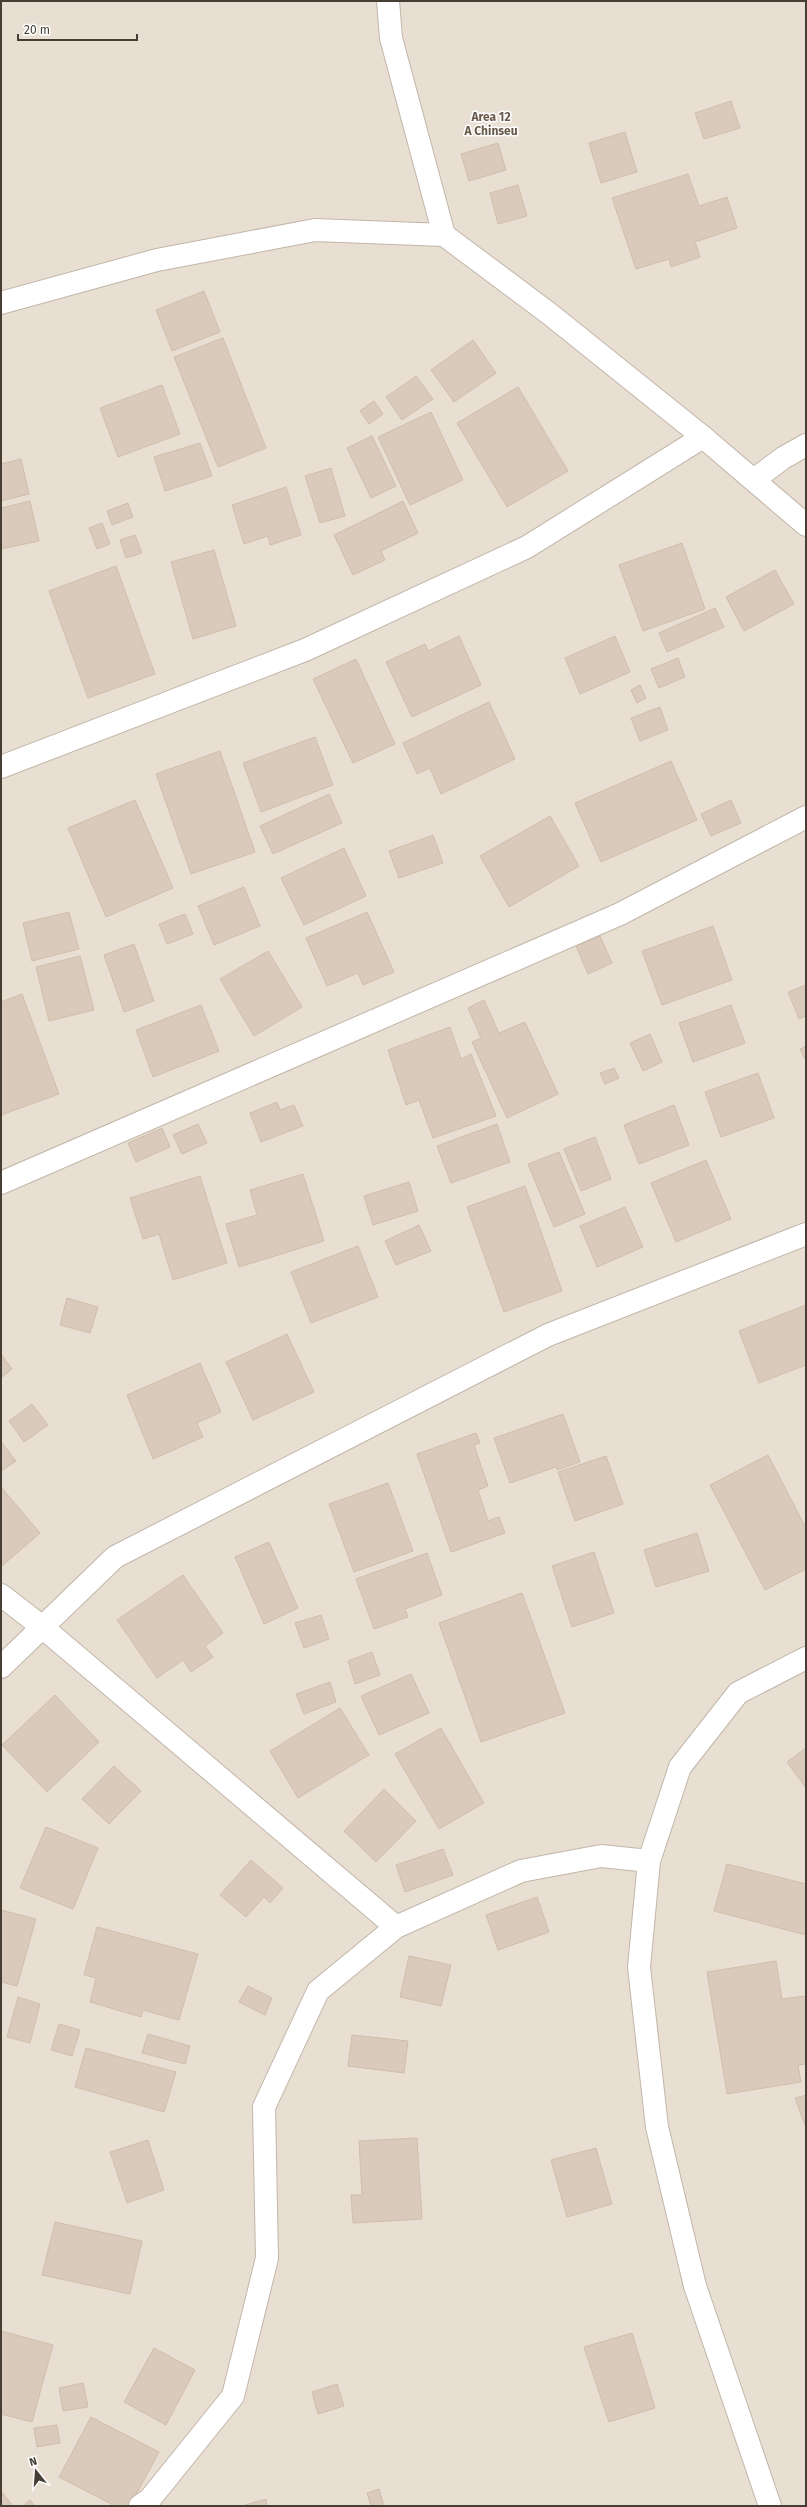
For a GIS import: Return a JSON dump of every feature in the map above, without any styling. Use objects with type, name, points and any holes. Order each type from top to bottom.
[{"type":"street","points":[[388,1],[391,38],[444,234]]},
{"type":"street","points":[[1,303],[157,260],[314,230],[444,234],[551,315],[703,437],[806,525]]},
{"type":"street","points":[[1,768],[305,650],[527,547],[703,437]]},
{"type":"street","points":[[755,480],[783,458],[806,444]]},
{"type":"street","points":[[1,1183],[620,914],[806,817]]},
{"type":"street","points":[[1,1667],[41,1626],[115,1557],[548,1335],[806,1234]]},
{"type":"street","points":[[1,1595],[41,1626],[396,1927]]},
{"type":"street","points":[[770,2506],[695,2286],[657,2127],[639,1967],[649,1861],[680,1767],[738,1693],[806,1658]]},
{"type":"street","points":[[140,2506],[150,2499],[233,2396],[267,2258],[264,2107],[318,1991],[396,1927],[521,1871],[601,1856],[649,1861]]},
{"type":"shaded area","points":[[1,1],[806,1],[806,2506],[1,2506]]},
{"type":"building","points":[[731,101],[740,128],[704,139],[695,113]]},
{"type":"building","points":[[625,132],[637,172],[601,183],[589,143]]},
{"type":"building","points":[[498,143],[506,170],[469,181],[461,154]]},
{"type":"building","points":[[688,174],[699,206],[727,197],[737,228],[695,242],[700,257],[671,267],[669,259],[636,269],[612,198]]},
{"type":"building","points":[[518,185],[527,216],[498,224],[490,193]]},
{"type":"building","points":[[204,291],[220,332],[172,351],[156,310]]},
{"type":"building","points":[[223,338],[266,448],[218,467],[174,357]]},
{"type":"building","points":[[473,340],[496,373],[454,402],[431,370]]},
{"type":"building","points":[[416,376],[433,399],[402,420],[386,397]]},
{"type":"building","points":[[162,385],[180,434],[118,457],[100,408]]},
{"type":"building","points":[[518,387],[568,471],[507,507],[457,423]]},
{"type":"building","points":[[374,401],[383,414],[369,424],[360,411]]},
{"type":"building","points":[[431,412],[463,480],[410,505],[378,437]]},
{"type":"building","points":[[372,436],[396,486],[371,498],[347,448]]},
{"type":"building","points":[[200,443],[212,476],[165,491],[154,457]]},
{"type":"building","points":[[21,459],[29,494],[1,501],[1,464]]},
{"type":"building","points":[[331,468],[345,516],[320,523],[305,476]]},
{"type":"building","points":[[286,487],[301,535],[270,545],[268,536],[244,544],[232,505]]},
{"type":"building","points":[[30,501],[39,541],[1,549],[1,508]]},
{"type":"building","points":[[403,501],[418,533],[381,551],[385,560],[353,575],[334,535]]},
{"type":"building","points":[[128,503],[133,517],[112,525],[107,511]]},
{"type":"building","points":[[102,523],[110,544],[97,549],[89,528]]},
{"type":"building","points":[[135,535],[142,553],[126,558],[120,540]]},
{"type":"building","points":[[682,543],[705,609],[643,631],[619,565]]},
{"type":"building","points":[[214,550],[236,626],[193,639],[171,562]]},
{"type":"building","points":[[116,566],[155,674],[88,698],[49,591]]},
{"type":"building","points":[[775,570],[794,604],[744,631],[726,597]]},
{"type":"building","points":[[715,608],[724,627],[667,652],[659,633]]},
{"type":"building","points":[[459,636],[481,685],[412,717],[386,662],[425,644],[428,651]]},
{"type":"building","points":[[615,636],[630,672],[580,694],[565,658]]},
{"type":"building","points":[[678,658],[685,677],[659,688],[651,669]]},
{"type":"building","points":[[356,659],[395,744],[353,763],[313,679]]},
{"type":"building","points":[[640,685],[646,698],[637,703],[631,690]]},
{"type":"building","points":[[489,702],[515,759],[441,794],[430,768],[417,774],[403,743]]},
{"type":"building","points":[[660,707],[668,730],[640,741],[631,718]]},
{"type":"building","points":[[315,737],[333,785],[261,812],[243,763]]},
{"type":"building","points":[[220,751],[255,852],[191,874],[156,774]]},
{"type":"building","points":[[671,761],[697,820],[601,862],[575,803]]},
{"type":"building","points":[[329,794],[342,823],[273,854],[260,826]]},
{"type":"building","points":[[135,800],[173,888],[106,917],[68,828]]},
{"type":"building","points":[[731,800],[741,823],[711,836],[701,814]]},
{"type":"building","points":[[550,816],[579,866],[509,907],[480,856]]},
{"type":"building","points":[[433,835],[443,863],[399,878],[389,851]]},
{"type":"building","points":[[344,848],[366,896],[304,925],[281,878]]},
{"type":"building","points":[[244,887],[260,926],[214,945],[198,906]]},
{"type":"building","points":[[69,912],[79,949],[32,961],[23,923]]},
{"type":"building","points":[[367,912],[394,972],[363,985],[358,973],[327,986],[306,938]]},
{"type":"building","points":[[185,914],[193,934],[167,944],[159,924]]},
{"type":"building","points":[[713,926],[732,980],[662,1005],[642,951]]},
{"type":"building","points":[[600,936],[612,963],[588,974],[576,946]]},
{"type":"building","points":[[134,944],[154,1001],[124,1012],[104,955]]},
{"type":"building","points":[[268,951],[302,1007],[254,1036],[220,979]]},
{"type":"building","points":[[80,956],[94,1010],[49,1021],[36,967]]},
{"type":"building","points":[[806,985],[806,1016],[799,1019],[788,992]]},
{"type":"building","points":[[22,994],[59,1094],[1,1115],[1,1002]]},
{"type":"building","points":[[484,1000],[499,1033],[525,1022],[558,1094],[507,1118],[472,1042],[481,1038],[468,1008]]},
{"type":"building","points":[[201,1005],[219,1051],[153,1077],[136,1030]]},
{"type":"building","points":[[731,1005],[745,1043],[693,1062],[679,1023]]},
{"type":"building","points":[[450,1027],[461,1059],[471,1054],[496,1116],[433,1138],[419,1100],[406,1105],[388,1050]]},
{"type":"building","points":[[650,1034],[662,1062],[643,1071],[630,1043]]},
{"type":"building","points":[[806,1046],[806,1061],[800,1049]]},
{"type":"building","points":[[614,1068],[619,1078],[605,1084],[600,1073]]},
{"type":"building","points":[[758,1073],[774,1118],[721,1137],[705,1092]]},
{"type":"building","points":[[277,1102],[280,1110],[294,1105],[303,1126],[261,1142],[250,1113]]},
{"type":"building","points":[[674,1105],[689,1145],[639,1164],[624,1125]]},
{"type":"building","points":[[198,1124],[207,1143],[182,1154],[173,1135]]},
{"type":"building","points":[[497,1124],[510,1162],[451,1183],[437,1146]]},
{"type":"building","points":[[162,1128],[170,1147],[136,1162],[128,1143]]},
{"type":"building","points":[[595,1137],[611,1179],[581,1191],[564,1149]]},
{"type":"building","points":[[559,1152],[585,1214],[554,1227],[528,1164]]},
{"type":"building","points":[[706,1160],[731,1219],[676,1242],[651,1183]]},
{"type":"building","points":[[303,1174],[324,1241],[239,1267],[226,1224],[257,1215],[250,1190]]},
{"type":"building","points":[[200,1176],[227,1263],[173,1280],[159,1234],[143,1239],[130,1198]]},
{"type":"building","points":[[409,1182],[418,1211],[373,1225],[364,1196]]},
{"type":"building","points":[[525,1186],[562,1291],[504,1312],[467,1207]]},
{"type":"building","points":[[625,1207],[643,1247],[597,1267],[580,1226]]},
{"type":"building","points":[[419,1225],[431,1251],[396,1265],[385,1241]]},
{"type":"building","points":[[358,1246],[378,1297],[311,1323],[291,1272]]},
{"type":"building","points":[[67,1298],[98,1307],[90,1333],[60,1325]]},
{"type":"building","points":[[806,1305],[806,1365],[759,1383],[739,1331]]},
{"type":"building","points":[[287,1334],[314,1392],[253,1420],[226,1362]]},
{"type":"building","points":[[1,1354],[12,1369],[1,1378]]},
{"type":"building","points":[[200,1363],[221,1412],[197,1423],[203,1437],[153,1459],[127,1395]]},
{"type":"building","points":[[32,1404],[48,1425],[24,1442],[9,1421]]},
{"type":"building","points":[[563,1414],[580,1462],[557,1470],[556,1467],[510,1483],[494,1438]]},
{"type":"building","points":[[476,1433],[480,1443],[474,1445],[488,1486],[478,1490],[488,1521],[499,1517],[505,1533],[451,1552],[417,1454]]},
{"type":"building","points":[[1,1442],[16,1461],[1,1471]]},
{"type":"building","points":[[768,1455],[806,1528],[806,1569],[765,1590],[710,1485]]},
{"type":"building","points":[[606,1456],[623,1504],[575,1521],[558,1472]]},
{"type":"building","points":[[388,1483],[413,1551],[354,1572],[329,1504]]},
{"type":"building","points":[[1,1487],[40,1533],[2,1566],[1,1565]]},
{"type":"building","points":[[697,1533],[709,1571],[656,1587],[644,1550]]},
{"type":"building","points":[[269,1542],[298,1608],[264,1624],[235,1557]]},
{"type":"building","points":[[594,1552],[614,1613],[572,1627],[552,1566]]},
{"type":"building","points":[[427,1553],[442,1595],[405,1609],[408,1617],[374,1629],[356,1579]]},
{"type":"building","points":[[183,1575],[223,1633],[205,1646],[213,1657],[191,1672],[183,1660],[157,1678],[117,1620]]},
{"type":"building","points":[[522,1593],[565,1713],[481,1742],[439,1623]]},
{"type":"building","points":[[321,1615],[329,1639],[304,1648],[295,1623]]},
{"type":"building","points":[[372,1652],[380,1675],[355,1684],[348,1661]]},
{"type":"building","points":[[411,1674],[429,1713],[379,1735],[361,1696]]},
{"type":"building","points":[[330,1682],[336,1702],[304,1714],[296,1694]]},
{"type":"building","points":[[55,1695],[99,1742],[47,1792],[2,1745]]},
{"type":"building","points":[[340,1708],[369,1755],[298,1798],[270,1751]]},
{"type":"building","points":[[441,1728],[484,1803],[439,1829],[395,1754]]},
{"type":"building","points":[[806,1748],[806,1788],[787,1762]]},
{"type":"building","points":[[114,1766],[141,1791],[109,1824],[82,1799]]},
{"type":"building","points":[[384,1789],[416,1821],[376,1862],[344,1831]]},
{"type":"building","points":[[46,1827],[98,1848],[73,1909],[20,1888]]},
{"type":"building","points":[[443,1849],[453,1875],[405,1892],[396,1865]]},
{"type":"building","points":[[251,1860],[283,1888],[270,1903],[264,1897],[246,1917],[220,1895]]},
{"type":"building","points":[[727,1864],[806,1884],[806,1935],[714,1911]]},
{"type":"building","points":[[537,1897],[549,1932],[498,1950],[486,1915]]},
{"type":"building","points":[[1,1910],[36,1919],[17,1986],[1,1982]]},
{"type":"building","points":[[97,1927],[198,1954],[179,2020],[143,2010],[141,2017],[90,2002],[96,1978],[84,1975]]},
{"type":"building","points":[[409,1956],[451,1965],[441,2006],[400,1997]]},
{"type":"building","points":[[776,1961],[782,1999],[806,1996],[806,2064],[798,2065],[801,2082],[727,2094],[707,1972]]},
{"type":"building","points":[[248,1986],[272,1998],[265,2015],[239,2002]]},
{"type":"building","points":[[18,1997],[40,2004],[30,2043],[7,2037]]},
{"type":"building","points":[[59,2024],[80,2030],[72,2056],[51,2050]]},
{"type":"building","points":[[148,2034],[190,2046],[185,2064],[142,2053]]},
{"type":"building","points":[[352,2035],[408,2041],[404,2073],[348,2066]]},
{"type":"building","points":[[86,2048],[176,2072],[164,2112],[75,2087]]},
{"type":"building","points":[[806,2095],[806,2128],[795,2098]]},
{"type":"building","points":[[417,2138],[422,2219],[353,2223],[351,2195],[362,2195],[359,2141]]},
{"type":"building","points":[[148,2140],[164,2190],[127,2203],[110,2152]]},
{"type":"building","points":[[596,2148],[612,2204],[567,2217],[551,2160]]},
{"type":"building","points":[[55,2222],[142,2241],[130,2294],[42,2275]]},
{"type":"building","points":[[1,2331],[53,2345],[32,2422],[1,2414]]},
{"type":"building","points":[[632,2333],[655,2408],[609,2422],[584,2347]]},
{"type":"building","points":[[154,2348],[195,2370],[166,2425],[124,2402]]},
{"type":"building","points":[[83,2383],[88,2407],[63,2411],[59,2388]]},
{"type":"building","points":[[337,2384],[344,2406],[318,2414],[312,2392]]},
{"type":"building","points":[[91,2417],[159,2452],[130,2506],[115,2506],[59,2477]]},
{"type":"building","points":[[57,2425],[60,2443],[37,2447],[34,2428]]},
{"type":"building","points":[[379,2489],[384,2506],[371,2506],[367,2493]]},
{"type":"building","points":[[1,2491],[13,2506],[1,2506]]},
{"type":"building","points":[[266,2499],[267,2506],[242,2506]]},
{"type":"building","points":[[30,2500],[35,2506],[23,2506]]},
{"type":"district","name":"Area 12 A Chinseu","points":[[491,124]]}]
